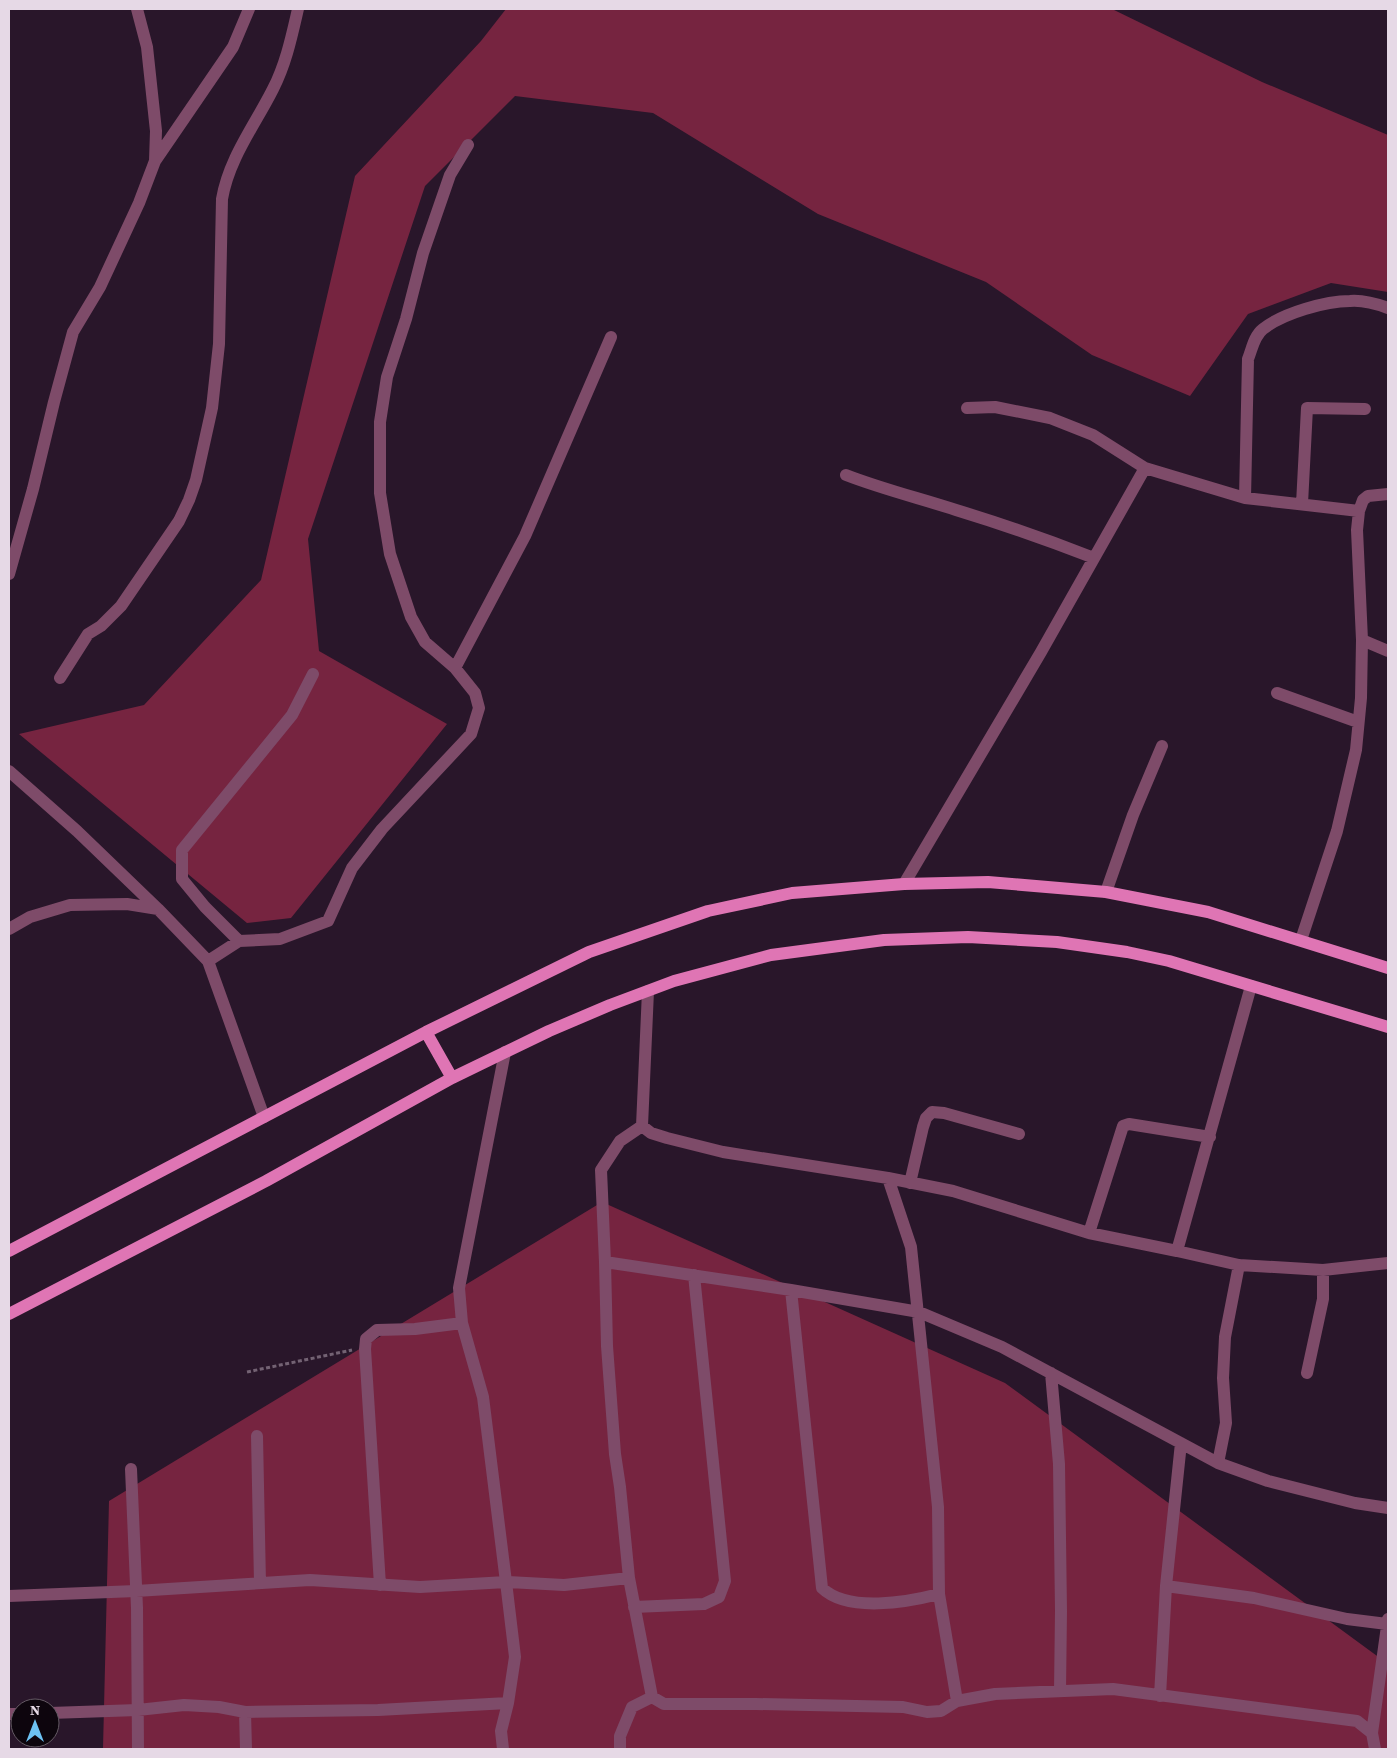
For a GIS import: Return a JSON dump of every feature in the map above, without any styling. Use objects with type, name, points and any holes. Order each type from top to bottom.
[{"type":"main road","points":[[9,1251],[426,1032],[589,952],[708,910],[792,893],[904,884],[988,882],[1106,892],[1208,912],[1388,968]]},
{"type":"main road","points":[[9,1314],[266,1181],[452,1078],[505,1052],[610,1005],[674,980],[770,955],[884,940],[968,937],[1057,942],[1126,952],[1169,961],[1388,1027]]},
{"type":"main road","points":[[426,1032],[452,1078]]},
{"type":"street","points":[[137,9],[148,47],[156,131],[155,161]]},
{"type":"street","points":[[9,574],[73,332],[100,287],[139,203],[155,161],[233,47],[249,9]]},
{"type":"street","points":[[60,678],[88,634],[101,626],[120,606],[179,521],[189,500],[196,480],[212,408],[219,344],[222,199],[237,154],[274,87],[291,40],[298,9]]},
{"type":"street","points":[[208,961],[239,941],[280,939],[328,921],[352,868],[382,829],[471,734],[479,708],[475,692],[455,668],[425,642],[411,617],[390,554],[380,493],[380,422],[387,377],[406,319],[423,253],[450,175],[468,145]]},
{"type":"street","points":[[1245,498],[1248,360],[1254,342],[1263,329],[1295,312],[1333,302],[1352,300],[1388,308]]},
{"type":"street","points":[[455,668],[525,536],[611,337]]},
{"type":"street","points":[[967,408],[995,407],[1050,418],[1093,435],[1145,468],[1245,498],[1359,510]]},
{"type":"street","points":[[1302,504],[1307,408],[1365,409]]},
{"type":"street","points":[[904,884],[1041,652],[1145,468]]},
{"type":"street","points":[[846,475],[874,486],[966,513],[1056,543],[1094,558]]},
{"type":"street","points":[[1301,940],[1337,830],[1356,750],[1362,640],[1356,530],[1359,510],[1363,500],[1368,496],[1388,494]]},
{"type":"street","points":[[1362,640],[1388,651]]},
{"type":"street","points":[[239,941],[205,907],[182,879],[182,850],[292,714],[313,674]]},
{"type":"street","points":[[1277,692],[1358,722]]},
{"type":"street","points":[[1106,892],[1133,816],[1162,746]]},
{"type":"street","points":[[9,771],[77,830],[208,961],[264,1118]]},
{"type":"street","points":[[9,929],[30,918],[70,905],[127,904],[158,909]]},
{"type":"street","points":[[1177,1251],[1251,986]]},
{"type":"street","points":[[642,1126],[648,991]]},
{"type":"street","points":[[503,1749],[500,1731],[508,1703],[515,1657],[483,1397],[462,1323],[459,1288],[505,1052]]},
{"type":"street","points":[[910,1184],[923,1127],[926,1118],[932,1112],[944,1113],[1019,1134]]},
{"type":"street","points":[[1089,1233],[1123,1126],[1129,1124],[1210,1137]]},
{"type":"street","points":[[642,1126],[651,1133],[723,1152],[888,1178],[910,1184],[953,1191],[1089,1233],[1239,1264],[1323,1270],[1388,1263]]},
{"type":"street","points":[[642,1126],[620,1141],[601,1170],[607,1346],[614,1444],[629,1578],[652,1697],[664,1704],[903,1707],[928,1712],[941,1711],[957,1701],[995,1694],[1113,1690],[1357,1721],[1372,1733]]},
{"type":"street","points":[[888,1178],[912,1247],[938,1508],[940,1594],[957,1701]]},
{"type":"street","points":[[605,1262],[791,1290],[919,1312],[1002,1348],[1218,1463],[1268,1481],[1356,1503],[1388,1508]]},
{"type":"street","points":[[1218,1463],[1226,1423],[1223,1378],[1225,1337],[1239,1264]]},
{"type":"street","points":[[1307,1373],[1323,1299],[1323,1270]]},
{"type":"street","points":[[634,1607],[704,1604],[719,1597],[725,1581],[694,1275]]},
{"type":"street","points":[[791,1290],[822,1588],[829,1595],[858,1603],[908,1602],[940,1594]]},
{"type":"street","points":[[380,1585],[365,1349],[366,1339],[377,1330],[415,1329],[462,1323]]},
{"type":"street","points":[[1051,1373],[1059,1464],[1060,1691]]},
{"type":"street","points":[[257,1436],[260,1583]]},
{"type":"street","points":[[1160,1696],[1166,1586],[1182,1443]]},
{"type":"street","points":[[131,1468],[136,1592],[138,1749]]},
{"type":"street","points":[[9,1596],[136,1592],[310,1580],[420,1588],[506,1582],[564,1585],[629,1578]]},
{"type":"street","points":[[1166,1586],[1254,1598],[1347,1619],[1388,1622],[1372,1733],[1375,1749]]},
{"type":"street","points":[[620,1749],[620,1736],[632,1707],[652,1697]]},
{"type":"street","points":[[60,1713],[138,1710],[184,1705],[219,1707],[245,1712],[378,1710],[508,1703]]},
{"type":"street","points":[[245,1712],[246,1749]]},
{"type":"path","points":[[247,1372],[350,1350],[365,1349]]},
{"type":"shaded area","points":[[506,9],[1112,9],[1262,82],[1388,135],[1388,292],[1331,283],[1248,314],[1190,396],[1092,355],[986,282],[818,214],[653,113],[515,96],[425,186],[308,539],[319,651],[447,724],[291,918],[247,923],[19,734],[144,705],[261,580],[355,176],[481,41]]},
{"type":"shaded area","points":[[602,1202],[1005,1383],[1388,1664],[1388,1749],[103,1749],[109,1501]]}]
